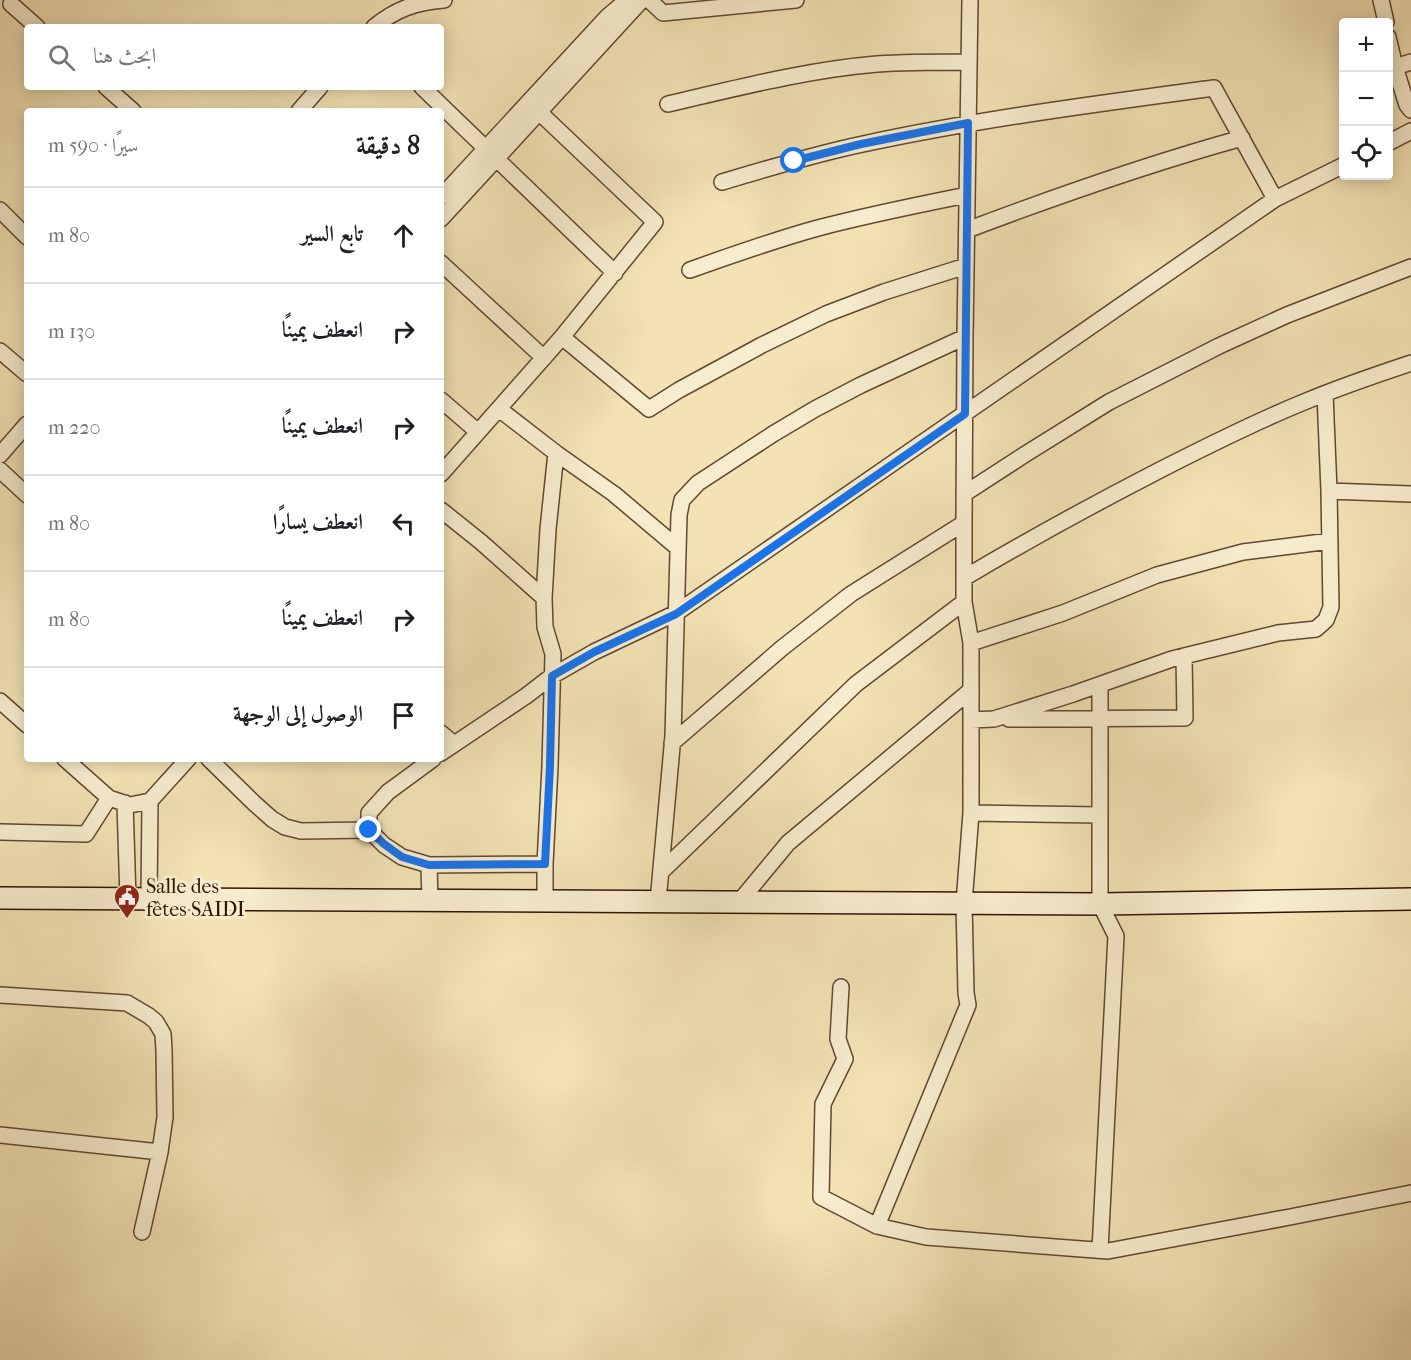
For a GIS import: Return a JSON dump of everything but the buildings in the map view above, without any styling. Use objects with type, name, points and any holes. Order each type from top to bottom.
[{"type":"street","points":[[378,24],[388,15],[423,2],[444,0]]},
{"type":"street","points":[[444,215],[491,153],[607,17],[627,0]]},
{"type":"street","points":[[444,193],[539,112],[642,0]]},
{"type":"street","points":[[649,0],[663,14],[796,0]]},
{"type":"street","points":[[877,1226],[968,1005],[964,903],[971,813],[971,643],[964,602],[964,494],[970,0]]},
{"type":"street","points":[[1381,0],[1385,18]]},
{"type":"street","points":[[11,4],[34,24]]},
{"type":"street","points":[[1393,57],[1407,105],[1411,110]]},
{"type":"street","points":[[668,104],[820,71],[876,64],[969,62]]},
{"type":"street","points":[[1395,67],[1411,62]]},
{"type":"street","points":[[722,182],[861,144],[968,123],[1214,88],[1275,199]]},
{"type":"street","points":[[110,90],[130,108]]},
{"type":"street","points":[[302,108],[317,90]]},
{"type":"street","points":[[425,90],[615,273]]},
{"type":"street","points":[[444,471],[562,337],[655,222],[539,112]]},
{"type":"street","points":[[1393,140],[1411,131]]},
{"type":"street","points":[[967,230],[1116,176],[1242,138]]},
{"type":"street","points":[[444,751],[552,676],[594,652],[676,614],[1275,199],[1339,167]]},
{"type":"street","points":[[690,270],[816,229],[967,195]]},
{"type":"street","points":[[0,210],[24,234]]},
{"type":"street","points":[[444,266],[544,358]]},
{"type":"street","points":[[562,337],[649,409],[762,345],[826,314],[884,292],[966,266]]},
{"type":"street","points":[[964,494],[1109,402],[1219,346],[1287,315],[1411,267]]},
{"type":"street","points":[[658,902],[672,743],[679,515],[682,500],[698,483],[815,409],[965,337]]},
{"type":"street","points":[[0,351],[24,371]]},
{"type":"street","points":[[964,578],[1034,537],[1268,417],[1411,363]]},
{"type":"street","points":[[994,719],[1172,659],[1278,633],[1316,629],[1326,620],[1331,607],[1329,491],[1324,394]]},
{"type":"street","points":[[444,403],[478,432]]},
{"type":"street","points":[[499,409],[614,494],[678,548]]},
{"type":"street","points":[[0,455],[24,427]]},
{"type":"street","points":[[545,900],[553,654],[545,627],[544,598],[556,453]]},
{"type":"street","points":[[0,470],[24,492]]},
{"type":"street","points":[[1329,491],[1411,494]]},
{"type":"street","points":[[444,512],[544,598]]},
{"type":"street","points":[[672,743],[782,648],[851,594],[964,523]]},
{"type":"street","points":[[971,643],[1063,613],[1157,575],[1242,552],[1330,542]]},
{"type":"street","points":[[661,872],[856,684],[964,602]]},
{"type":"street","points":[[971,720],[1185,717],[1184,656]]},
{"type":"street","points":[[1100,685],[1100,904],[1116,936],[1100,1250]]},
{"type":"street","points":[[739,902],[788,843],[971,690]]},
{"type":"street","points":[[0,701],[24,722]]},
{"type":"street","points":[[444,736],[454,744]]},
{"type":"street","points":[[68,762],[109,798],[130,804],[150,801],[185,762]]},
{"type":"street","points":[[212,762],[254,803],[285,827],[301,831],[369,830],[402,857],[429,865],[545,864]]},
{"type":"street","points":[[369,830],[369,813],[388,792],[429,762]]},
{"type":"street","points":[[0,832],[86,834],[109,798]]},
{"type":"street","points":[[149,899],[150,801]]},
{"type":"street","points":[[125,803],[128,899]]},
{"type":"street","points":[[971,813],[1100,815]]},
{"type":"street","points":[[429,865],[430,901]]},
{"type":"street","points":[[0,898],[1100,904],[1411,898]]},
{"type":"street","points":[[841,987],[838,1039],[845,1059],[823,1104],[821,1197],[877,1226],[926,1237],[1108,1251],[1411,1193]]},
{"type":"street","points":[[0,994],[127,1003],[156,1022],[163,1034],[165,1117],[160,1152],[142,1232]]},
{"type":"street","points":[[0,1135],[160,1152]]},
{"type":"place","name":"Salle des fêtes SAIDI","points":[[127,920]]},
{"type":"route","points":[[369,830],[402,857],[429,865],[545,864],[552,676],[594,652],[676,614],[965,414],[968,123],[861,144],[794,161]]}]
